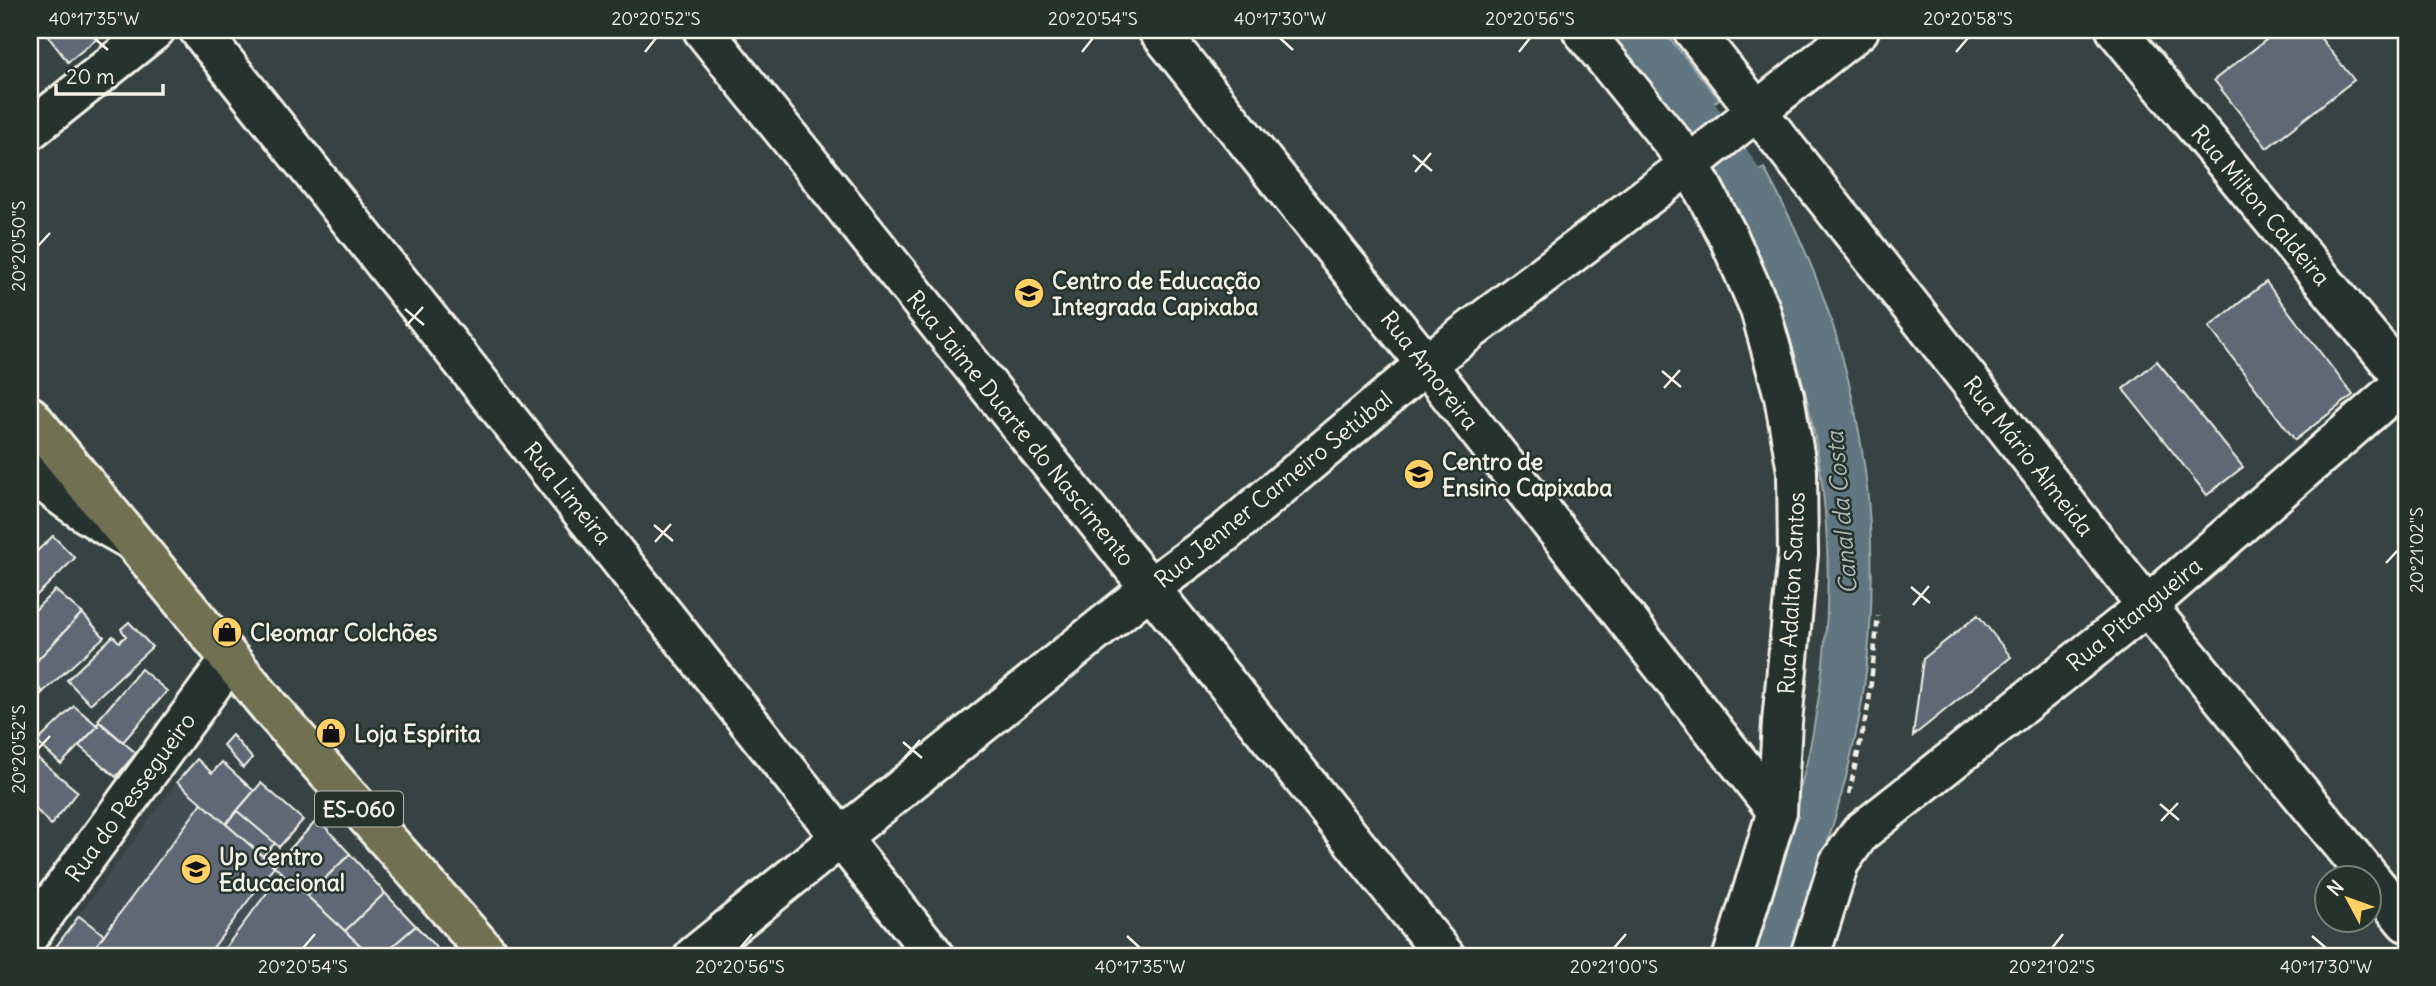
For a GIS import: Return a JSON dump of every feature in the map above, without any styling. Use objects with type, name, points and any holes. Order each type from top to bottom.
[{"type":"main road","name":"ES-060","points":[[30,416],[230,660],[489,956]]},
{"type":"street","points":[[30,130],[156,30]]},
{"type":"street","name":"Rua Limeira","points":[[199,30],[935,956]]},
{"type":"street","name":"Rua Jaime Duarte do Nascimento","points":[[703,30],[1445,956]]},
{"type":"street","name":"Rua Amoreira","points":[[1158,30],[1426,364],[1777,811]]},
{"type":"street","name":"Rua Adalton Santos","points":[[1582,30],[1695,160],[1760,309],[1784,396],[1797,471],[1798,554],[1782,722],[1777,811],[1733,956]]},
{"type":"street","name":"Rua Mário Almeida","points":[[1693,30],[1749,117],[2406,922]]},
{"type":"street","name":"Rua Jenner Carneiro Setúbal","points":[[694,956],[1150,589],[1236,523],[1426,364],[1695,160],[1859,30]]},
{"type":"street","name":"Rua Milton Caldeira","points":[[2116,30],[2406,381]]},
{"type":"street","name":"Rua Pitangueira","points":[[1811,956],[1839,863],[1855,838],[2147,606],[2406,381]]},
{"type":"street","points":[[30,470],[94,520],[131,540]]},
{"type":"street","name":"Rua do Pessegueiro","points":[[30,934],[230,660]]},
{"type":"path","points":[[1848,797],[1869,702],[1878,616]]},
{"type":"shaded area","name":"Up Centro Educacional","points":[[177,782],[282,873],[219,956],[49,956]]},
{"type":"water","points":[[1602,30],[1663,30],[1719,99],[1682,129]]},
{"type":"water","points":[[1764,168],[1802,244],[1824,298],[1841,354],[1865,468],[1870,527],[1872,585],[1862,701],[1841,798],[1792,956],[1749,956],[1793,817],[1813,732],[1823,661],[1828,590],[1826,521],[1818,453],[1803,385],[1783,319],[1758,253],[1726,189]]},
{"type":"building","points":[[43,30],[108,30],[68,62]]},
{"type":"building","points":[[1718,30],[1749,30],[1739,38],[1735,34],[1727,41]]},
{"type":"building","points":[[2279,30],[2314,30],[2354,80],[2267,148],[2214,80]]},
{"type":"building","points":[[2266,282],[2353,395],[2295,440],[2209,327]]},
{"type":"building","points":[[2157,361],[2243,467],[2207,495],[2123,389]]},
{"type":"building","points":[[53,536],[75,558],[36,596],[30,589],[30,546],[36,552]]},
{"type":"building","points":[[55,590],[82,613],[30,668],[30,615]]},
{"type":"building","points":[[82,613],[104,637],[43,692],[30,680],[30,668]]},
{"type":"building","points":[[1978,615],[2011,657],[1913,736],[1923,659]]},
{"type":"building","points":[[129,622],[152,647],[90,704],[67,680],[113,636],[119,642],[126,636],[121,629]]},
{"type":"building","points":[[141,669],[167,691],[123,742],[98,720]]},
{"type":"building","points":[[30,680],[43,692],[30,706]]},
{"type":"building","points":[[74,706],[98,726],[61,764],[37,742]]},
{"type":"building","points":[[99,722],[136,753],[116,777],[79,746]]},
{"type":"building","points":[[232,735],[252,758],[243,768],[223,745]]},
{"type":"building","points":[[36,757],[78,792],[51,825],[30,803],[30,765]]},
{"type":"building","points":[[197,759],[212,773],[222,762],[254,791],[226,824],[177,782]]},
{"type":"building","points":[[261,783],[303,820],[279,847],[237,811]]},
{"type":"building","name":"Up Centro Educacional","points":[[202,803],[274,866],[207,956],[88,956]]},
{"type":"building","points":[[237,811],[275,843],[263,856],[226,824]]},
{"type":"building","points":[[318,819],[350,854],[307,896],[274,866]]},
{"type":"building","points":[[350,854],[385,893],[345,931],[307,896]]},
{"type":"building","points":[[282,873],[345,931],[372,956],[219,956]]},
{"type":"building","points":[[385,893],[416,926],[381,956],[372,956],[345,931]]},
{"type":"building","points":[[79,916],[104,935],[88,956],[58,956],[52,952]]},
{"type":"building","points":[[416,926],[444,956],[381,956]]},
{"type":"waterway","name":"Canal da Costa","points":[[1633,30],[1723,146],[1767,222]]},
{"type":"place","name":"Centro de Educação Integrada Capixaba","points":[[1029,293]]},
{"type":"place","name":"Centro de Ensino Capixaba","points":[[1419,474]]},
{"type":"place","name":"Cleomar Colchões","points":[[227,632]]},
{"type":"place","name":"Loja Espírita","points":[[331,733]]},
{"type":"place","name":"Up Centro Educacional","points":[[196,869]]}]
